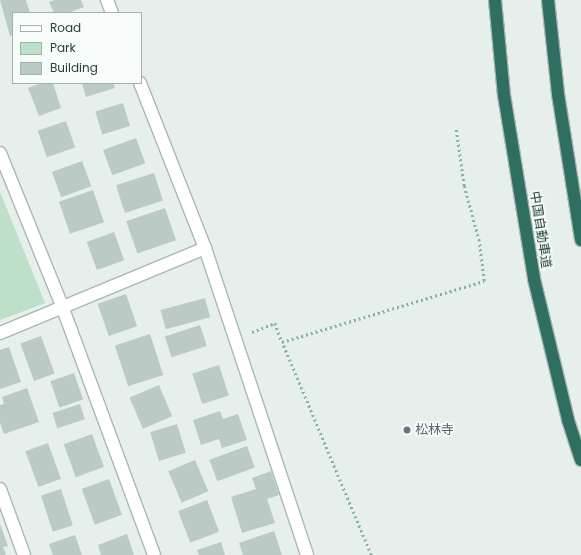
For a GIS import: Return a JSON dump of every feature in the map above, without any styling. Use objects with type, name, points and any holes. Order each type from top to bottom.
[{"type":"highway","name":"中国自動車道","points":[[495,0],[504,95],[534,279],[568,420],[581,460]]},
{"type":"highway","points":[[548,0],[558,94],[581,240]]},
{"type":"street","points":[[107,0],[112,12]]},
{"type":"street","points":[[140,84],[205,248],[307,555]]},
{"type":"street","points":[[0,153],[62,306],[154,555]]},
{"type":"street","points":[[0,333],[205,248]]},
{"type":"street","points":[[0,489],[24,555]]},
{"type":"path","points":[[282,342],[484,281],[479,241],[464,186],[456,130]]},
{"type":"path","points":[[235,339],[275,323],[371,555]]},
{"type":"green space","points":[[0,192],[45,303],[0,320]]},
{"type":"building","points":[[0,0],[26,0],[30,12],[12,12],[12,35],[10,36]]},
{"type":"building","points":[[55,0],[81,0],[84,7],[71,12],[54,12],[49,2]]},
{"type":"building","points":[[38,84],[53,84],[61,108],[39,116],[28,88]]},
{"type":"building","points":[[82,84],[113,84],[115,88],[86,97]]},
{"type":"building","points":[[123,103],[130,126],[102,134],[95,111]]},
{"type":"building","points":[[66,121],[75,147],[47,157],[38,131]]},
{"type":"building","points":[[136,138],[145,163],[112,175],[103,150]]},
{"type":"building","points":[[82,161],[91,186],[61,197],[52,172]]},
{"type":"building","points":[[154,173],[163,201],[125,213],[116,185]]},
{"type":"building","points":[[93,190],[104,222],[70,234],[59,202]]},
{"type":"building","points":[[165,208],[176,240],[137,253],[126,221]]},
{"type":"building","points":[[114,232],[124,260],[97,270],[87,242]]},
{"type":"building","points":[[126,294],[137,326],[109,336],[98,304]]},
{"type":"building","points":[[205,298],[210,317],[166,329],[161,310]]},
{"type":"building","points":[[200,325],[207,346],[172,357],[165,336]]},
{"type":"building","points":[[150,334],[163,375],[128,386],[115,345]]},
{"type":"building","points":[[41,336],[55,374],[34,381],[20,344]]},
{"type":"building","points":[[9,347],[21,382],[0,389],[0,350]]},
{"type":"building","points":[[219,365],[229,395],[202,404],[192,374]]},
{"type":"building","points":[[74,373],[83,399],[59,408],[50,381]]},
{"type":"building","points":[[159,385],[172,416],[143,429],[130,398]]},
{"type":"building","points":[[27,388],[39,422],[4,434],[0,423],[0,405],[4,404],[2,397]]},
{"type":"building","points":[[80,404],[85,419],[57,428],[52,413]]},
{"type":"building","points":[[220,411],[223,419],[238,414],[247,440],[222,448],[219,439],[201,445],[193,420]]},
{"type":"building","points":[[177,424],[186,453],[159,461],[150,432]]},
{"type":"building","points":[[92,434],[104,467],[76,477],[64,444]]},
{"type":"building","points":[[48,443],[61,479],[38,487],[25,451]]},
{"type":"building","points":[[247,446],[255,468],[217,481],[209,460]]},
{"type":"building","points":[[195,460],[208,491],[182,503],[168,471]]},
{"type":"building","points":[[271,471],[279,495],[267,499],[275,523],[242,533],[231,497],[256,489],[252,478]]},
{"type":"building","points":[[109,479],[122,515],[95,525],[82,489]]},
{"type":"building","points":[[61,489],[73,525],[53,532],[41,495]]},
{"type":"building","points":[[207,500],[219,532],[190,543],[178,511]]},
{"type":"building","points":[[0,524],[8,546],[3,547],[6,555],[0,555]]},
{"type":"building","points":[[274,531],[282,555],[243,555],[239,543]]},
{"type":"building","points":[[127,534],[134,555],[101,555],[98,545]]},
{"type":"building","points":[[75,535],[82,555],[53,555],[49,544]]},
{"type":"building","points":[[221,542],[225,555],[199,555],[197,550]]},
{"type":"place","name":"松林寺","points":[[407,430]]}]
